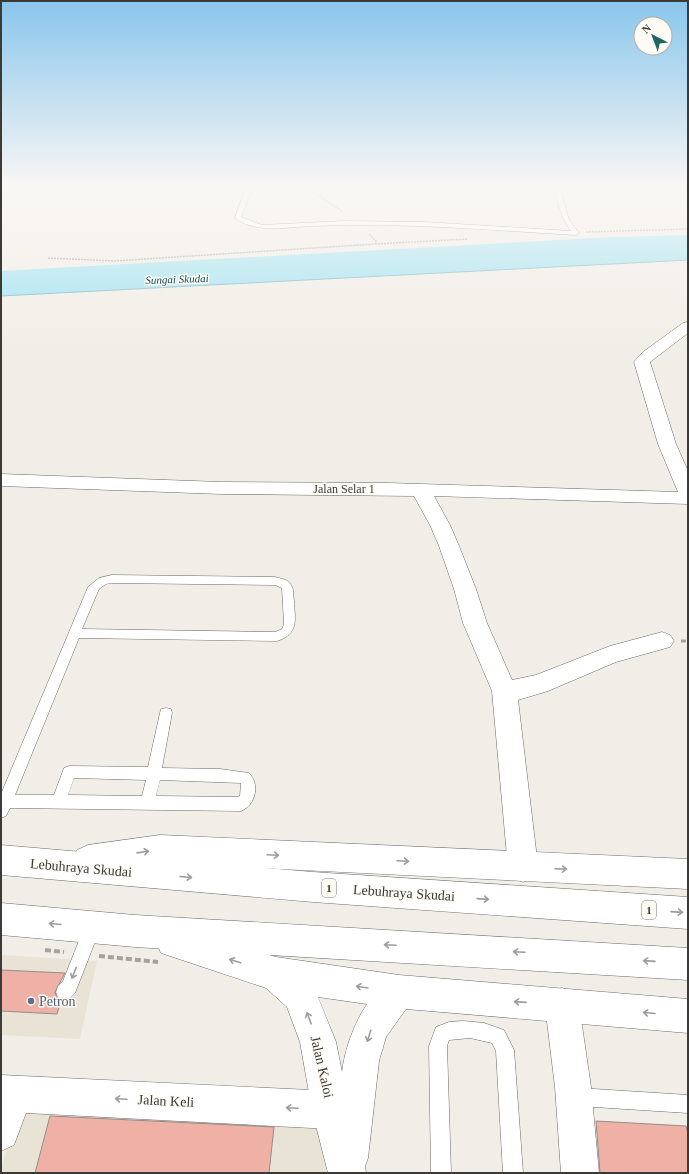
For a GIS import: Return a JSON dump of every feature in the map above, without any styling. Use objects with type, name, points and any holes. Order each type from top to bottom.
[{"type":"main road","points":[[688,326],[648,355],[642,362],[643,370],[667,444],[688,492]]},
{"type":"main road","name":"Jalan Selar 1","points":[[1,480],[267,489],[421,490],[688,498]]},
{"type":"main road","points":[[421,490],[440,525],[449,546],[465,589],[475,623],[504,691],[523,867]]},
{"type":"main road","points":[[504,691],[522,690],[536,686],[596,660],[662,641]]},
{"type":"main road","points":[[49,865],[160,849],[688,874]]},
{"type":"main road","name":"Lebuhraya Skudai","points":[[1,860],[298,886],[688,913]]},
{"type":"main road","points":[[1,919],[88,940],[135,931],[552,954],[688,964]]},
{"type":"main road","points":[[135,931],[276,974],[398,992],[688,1016]]},
{"type":"main road","name":"Jalan Kaloi","points":[[276,974],[299,995],[308,1014],[318,1042],[331,1110],[347,1172]]},
{"type":"main road","name":"Jalan Kaloi","points":[[347,1172],[361,1061],[371,1029],[398,992]]},
{"type":"main road","points":[[562,1005],[574,1097],[580,1173]]},
{"type":"main road","points":[[1,1132],[7,1093]]},
{"type":"main road","name":"Jalan Keli","points":[[7,1093],[331,1110]]},
{"type":"lane","points":[[59,802],[69,772],[220,774],[244,777],[248,781],[247,799],[241,804],[59,802],[3,806],[94,586],[107,580],[142,578],[275,581],[283,583],[287,587],[290,624],[286,632],[277,637],[75,633]]},
{"type":"lane","points":[[148,803],[166,713]]},
{"type":"lane","points":[[64,992],[69,987],[88,940]]},
{"type":"lane","points":[[441,1173],[438,1046],[442,1033],[452,1029],[486,1032],[498,1036],[505,1050],[513,1173]]},
{"type":"lane","points":[[574,1097],[688,1104]]},
{"type":"path","points":[[48,258],[114,261],[375,243]]},
{"type":"path","points":[[38,949],[88,940],[160,962]]},
{"type":"shaded area","points":[[1,955],[97,961],[80,1039],[1,1035]]},
{"type":"shaded area","points":[[21,1105],[317,1123],[326,1173],[1,1173],[1,1167]]},
{"type":"water","name":"Sungai Skudai","points":[[612,243],[688,243],[688,260],[1,296],[1,277]]},
{"type":"building","name":"Petron","points":[[1,970],[65,973],[55,992],[57,998],[61,1001],[57,1014],[1,1011]]},
{"type":"building","points":[[50,1116],[274,1127],[269,1173],[35,1173]]},
{"type":"building","points":[[596,1121],[686,1126],[688,1134],[688,1173],[600,1173]]},
{"type":"waterway","name":"Sungai Skudai","points":[[1,277],[620,243]]},
{"type":"place","name":"Petron","points":[[31,1001]]}]
